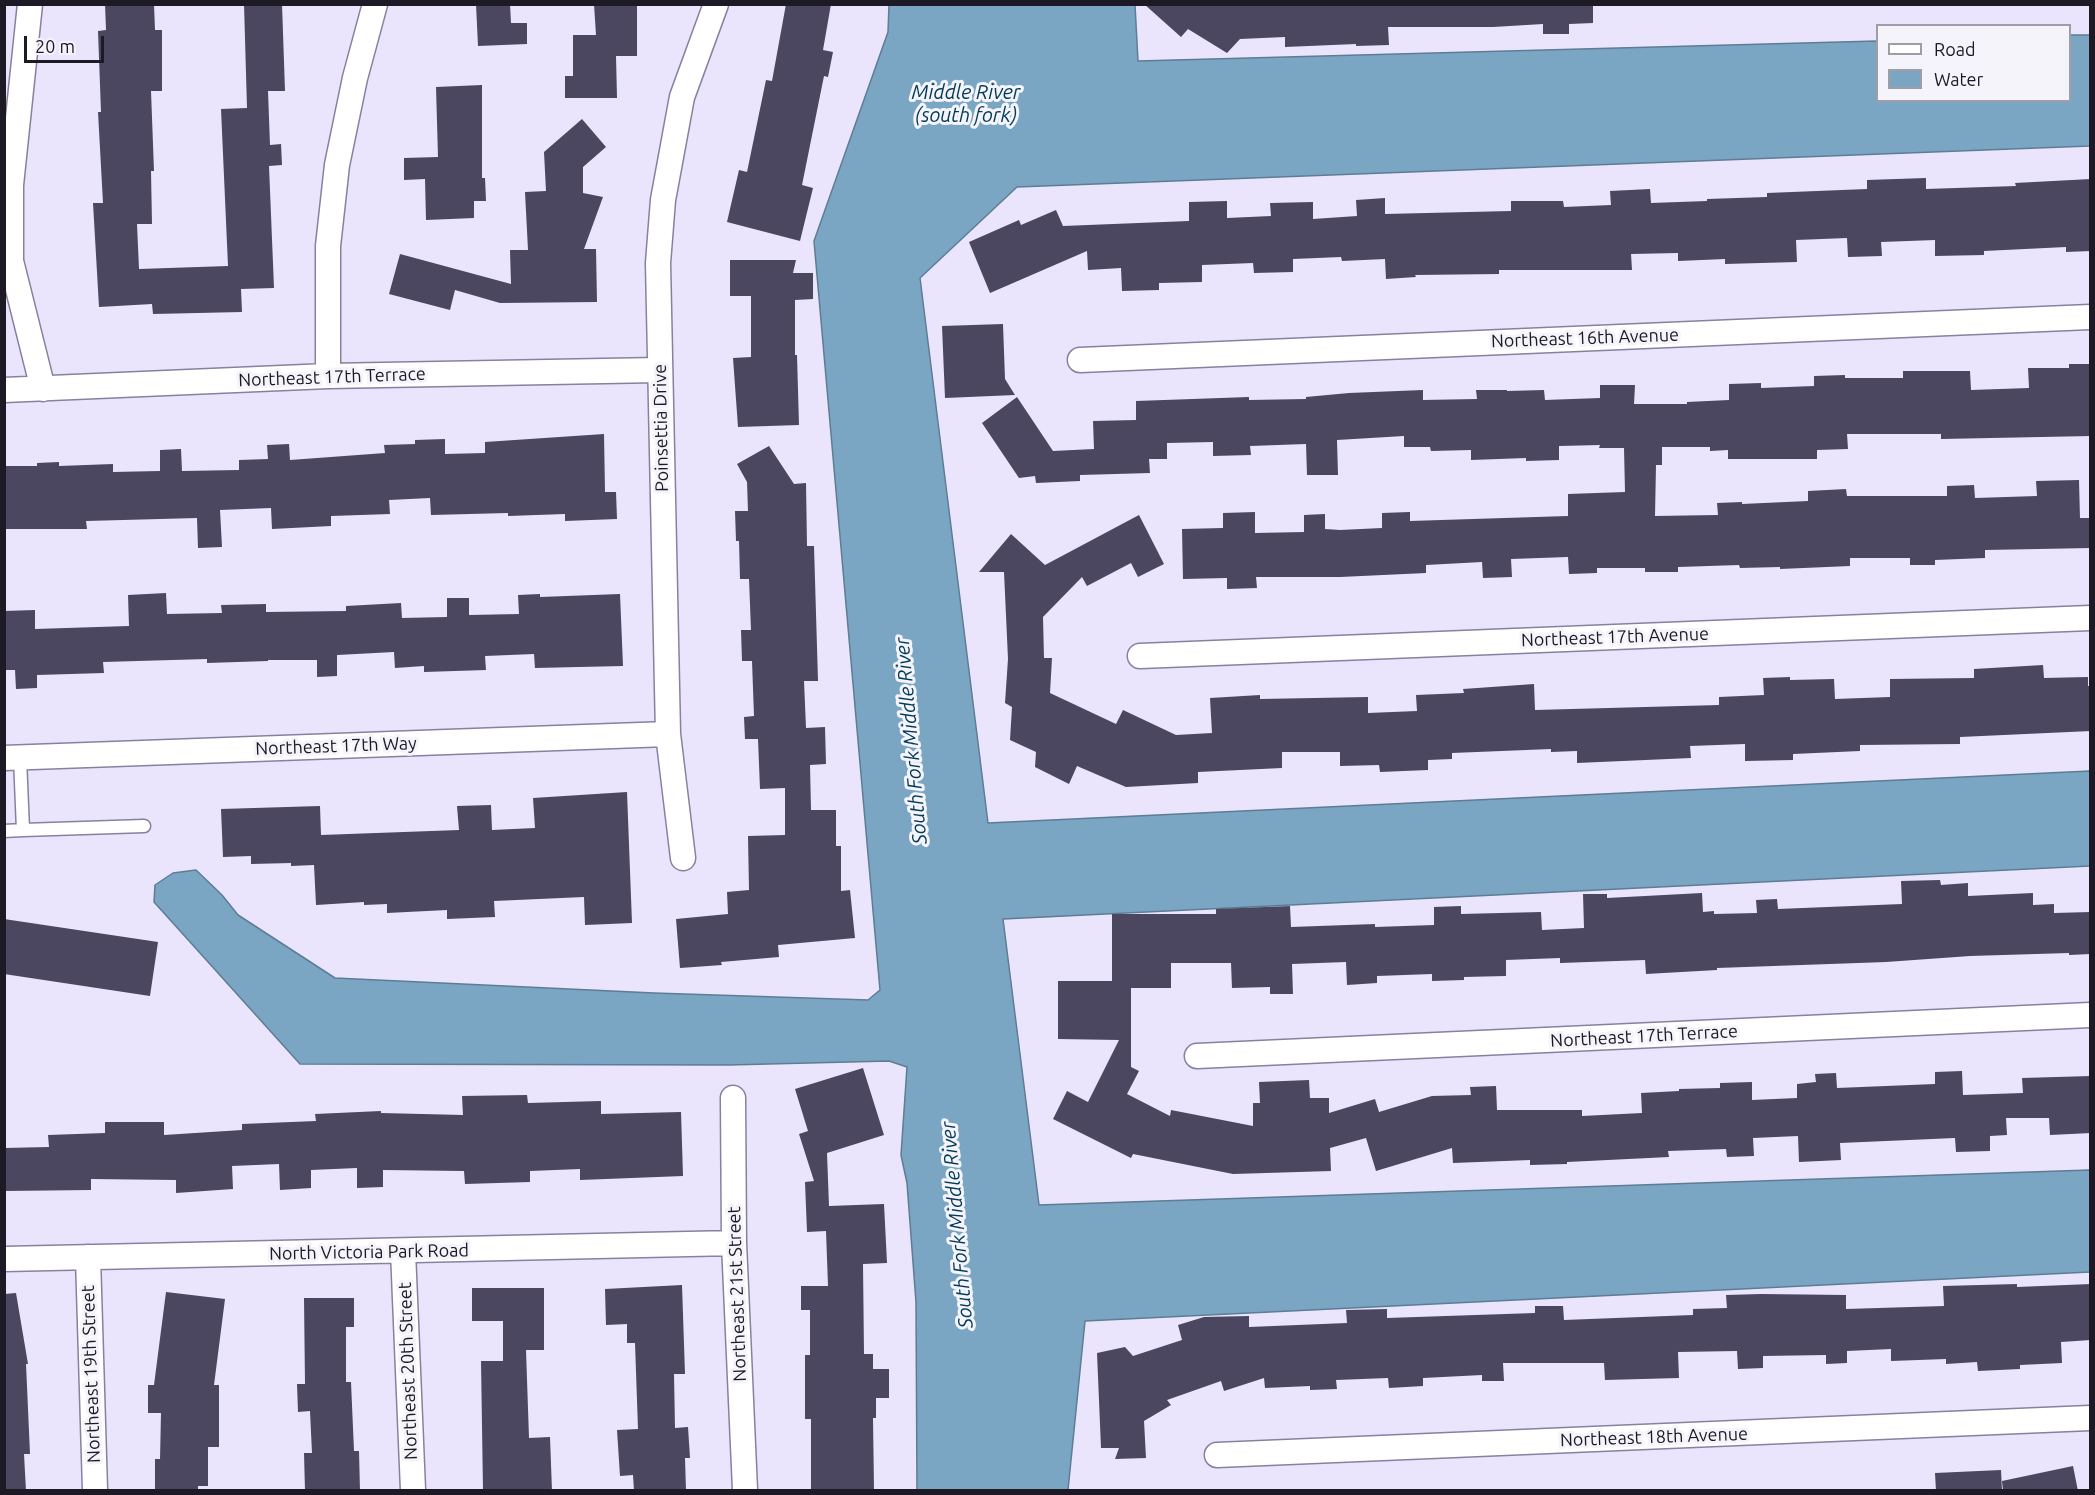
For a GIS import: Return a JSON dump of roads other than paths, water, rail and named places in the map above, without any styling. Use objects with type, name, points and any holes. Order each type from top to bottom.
[{"type":"street","points":[[30,4],[11,185],[11,261],[43,389]]},
{"type":"street","points":[[328,376],[327,246],[337,165],[375,4]]},
{"type":"street","name":"Poinsettia Drive","points":[[683,858],[668,734],[658,262],[663,200],[682,97],[716,4]]},
{"type":"street","name":"Northeast 16th Avenue","points":[[1080,360],[2091,317]]},
{"type":"street","name":"Northeast 17th Terrace","points":[[4,390],[328,376],[659,370]]},
{"type":"street","name":"Northeast 17th Avenue","points":[[1140,656],[2091,618]]},
{"type":"street","name":"Northeast 17th Way","points":[[12,758],[668,734]]},
{"type":"street","name":"Northeast 17th Terrace","points":[[1197,1056],[2091,1015]]},
{"type":"street","name":"Northeast 21st Street","points":[[733,1098],[734,1243],[745,1491]]},
{"type":"street","name":"North Victoria Park Road","points":[[4,1259],[734,1243]]},
{"type":"street","name":"Northeast 20th Street","points":[[403,1251],[413,1491]]},
{"type":"street","name":"Northeast 19th Street","points":[[88,1257],[95,1491]]},
{"type":"street","name":"Northeast 18th Avenue","points":[[1217,1455],[2091,1418]]},
{"type":"lane","points":[[12,758],[23,830]]},
{"type":"lane","points":[[4,831],[144,826]]},
{"type":"water","name":"Middle River (south fork)","points":[[889,5],[1135,5],[1138,61],[1876,41],[1876,102],[2071,102],[2071,35],[2090,35],[2090,146],[1017,187],[920,278],[988,823],[2090,771],[2090,866],[1003,919],[1039,1205],[2090,1170],[2090,1272],[1085,1321],[1068,1490],[917,1490],[916,1302],[907,1183],[901,1155],[907,1067],[889,1061],[728,1065],[300,1064],[154,902],[155,885],[173,873],[196,870],[222,895],[238,915],[335,978],[654,993],[868,1000],[880,990],[814,241],[888,32]]},
{"type":"water label","name":"South Fork Middle River","points":[[911,741]]},
{"type":"water label","name":"South Fork Middle River","points":[[957,1225]]}]
